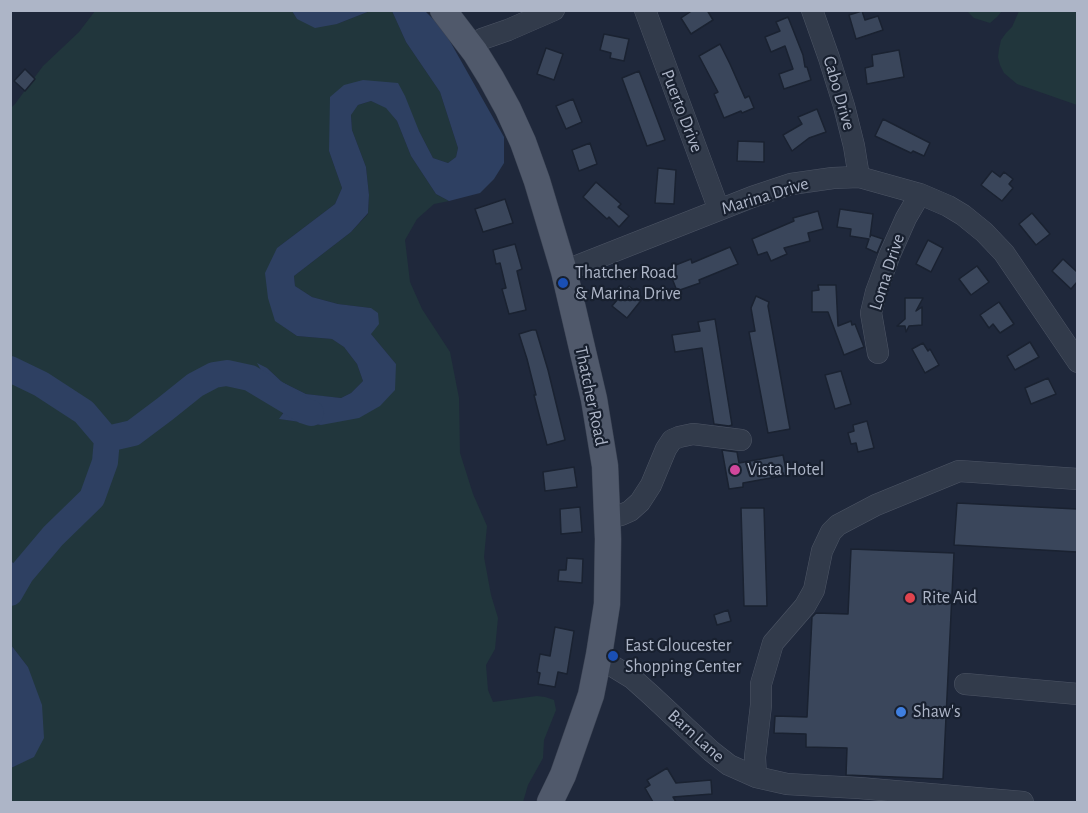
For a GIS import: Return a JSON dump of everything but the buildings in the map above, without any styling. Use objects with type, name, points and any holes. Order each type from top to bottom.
[{"type":"main road","name":"Thatcher Road","points":[[443,10],[491,78],[523,142],[564,270],[601,435],[605,466],[608,539],[607,604],[591,695],[563,775],[549,802]]},
{"type":"street","points":[[470,46],[554,10]]},
{"type":"street","name":"Puerto Drive","points":[[645,10],[719,210]]},
{"type":"street","name":"Cabo Drive","points":[[812,10],[830,58],[844,106],[859,177]]},
{"type":"street","name":"Marina Drive","points":[[564,270],[791,184],[859,177],[920,194],[948,206],[984,232],[1004,253],[1077,362]]},
{"type":"street","name":"Loma Drive","points":[[879,353],[871,312],[890,254],[920,194]]},
{"type":"street","points":[[607,517],[630,511],[640,502],[651,485],[666,448],[672,440],[693,434],[741,440]]},
{"type":"street","points":[[756,777],[755,757],[761,684],[773,643],[805,606],[814,590],[822,551],[831,532],[838,525],[876,506],[959,471],[1077,479]]},
{"type":"street","name":"Barn Lane","points":[[599,655],[651,694],[729,765],[756,777],[861,795],[1023,802]]},
{"type":"street","points":[[965,684],[1077,694]]},
{"type":"green space","points":[[95,11],[292,11],[297,19],[337,24],[370,11],[392,11],[406,42],[440,92],[458,148],[456,157],[448,163],[433,158],[419,131],[363,80],[329,151],[342,188],[335,204],[277,248],[276,321],[297,336],[332,339],[344,347],[357,364],[363,381],[351,393],[341,398],[306,394],[282,382],[267,368],[272,389],[288,402],[280,419],[321,425],[396,364],[371,334],[371,308],[338,304],[312,297],[295,286],[294,276],[351,232],[368,214],[369,195],[366,167],[352,130],[351,114],[358,105],[371,101],[386,107],[397,121],[411,156],[436,194],[449,201],[434,204],[417,219],[405,240],[410,282],[422,309],[450,352],[459,398],[460,453],[473,494],[487,526],[484,557],[498,618],[495,649],[486,665],[488,690],[493,702],[545,697],[554,700],[556,710],[544,740],[543,758],[528,785],[523,802],[11,802],[11,768],[34,756],[28,667],[11,645],[11,590],[23,572],[11,561],[11,108],[43,66],[79,32]]},
{"type":"green space","points":[[967,11],[1002,11],[990,23],[974,18]]},
{"type":"green space","points":[[1019,11],[1077,11],[1077,105],[1017,84],[1004,73],[998,57],[1001,40],[1012,27]]},
{"type":"water","points":[[292,11],[370,11],[337,24],[315,28],[297,19]]},
{"type":"water","points":[[392,11],[425,11],[443,29],[504,137],[504,163],[494,179],[480,193],[449,201],[436,194],[411,156],[397,121],[386,108],[371,101],[358,105],[351,115],[352,130],[366,167],[368,213],[351,232],[294,276],[295,286],[312,297],[338,304],[371,308],[378,313],[379,324],[371,334],[396,364],[395,390],[380,406],[359,418],[321,425],[279,419],[288,402],[272,389],[257,363],[267,368],[282,382],[306,394],[341,398],[351,393],[363,381],[357,364],[344,347],[332,339],[297,336],[275,321],[268,298],[265,273],[277,248],[335,204],[342,188],[329,151],[330,97],[344,85],[363,80],[398,83],[433,158],[448,163],[456,157],[458,148],[440,92],[406,42]]},
{"type":"water","points":[[11,561],[23,572],[11,590]]},
{"type":"water","points":[[11,645],[28,667],[42,705],[44,738],[34,757],[11,768],[10,718],[12,708],[10,704]]},
{"type":"waterway","points":[[10,369],[41,384],[84,412],[107,439],[105,462],[92,498],[53,536],[21,574],[10,593]]},
{"type":"waterway","points":[[107,439],[133,433],[195,385],[214,375],[227,373],[250,378],[311,413]]},
{"type":"place","name":"Thatcher Road & Marina Drive","points":[[563,283]]},
{"type":"place","name":"Vista Hotel","points":[[735,470]]},
{"type":"place","name":"Rite Aid","points":[[910,598]]},
{"type":"place","name":"East Gloucester Shopping Center","points":[[613,656]]},
{"type":"place","name":"Shaw's","points":[[901,712]]}]
